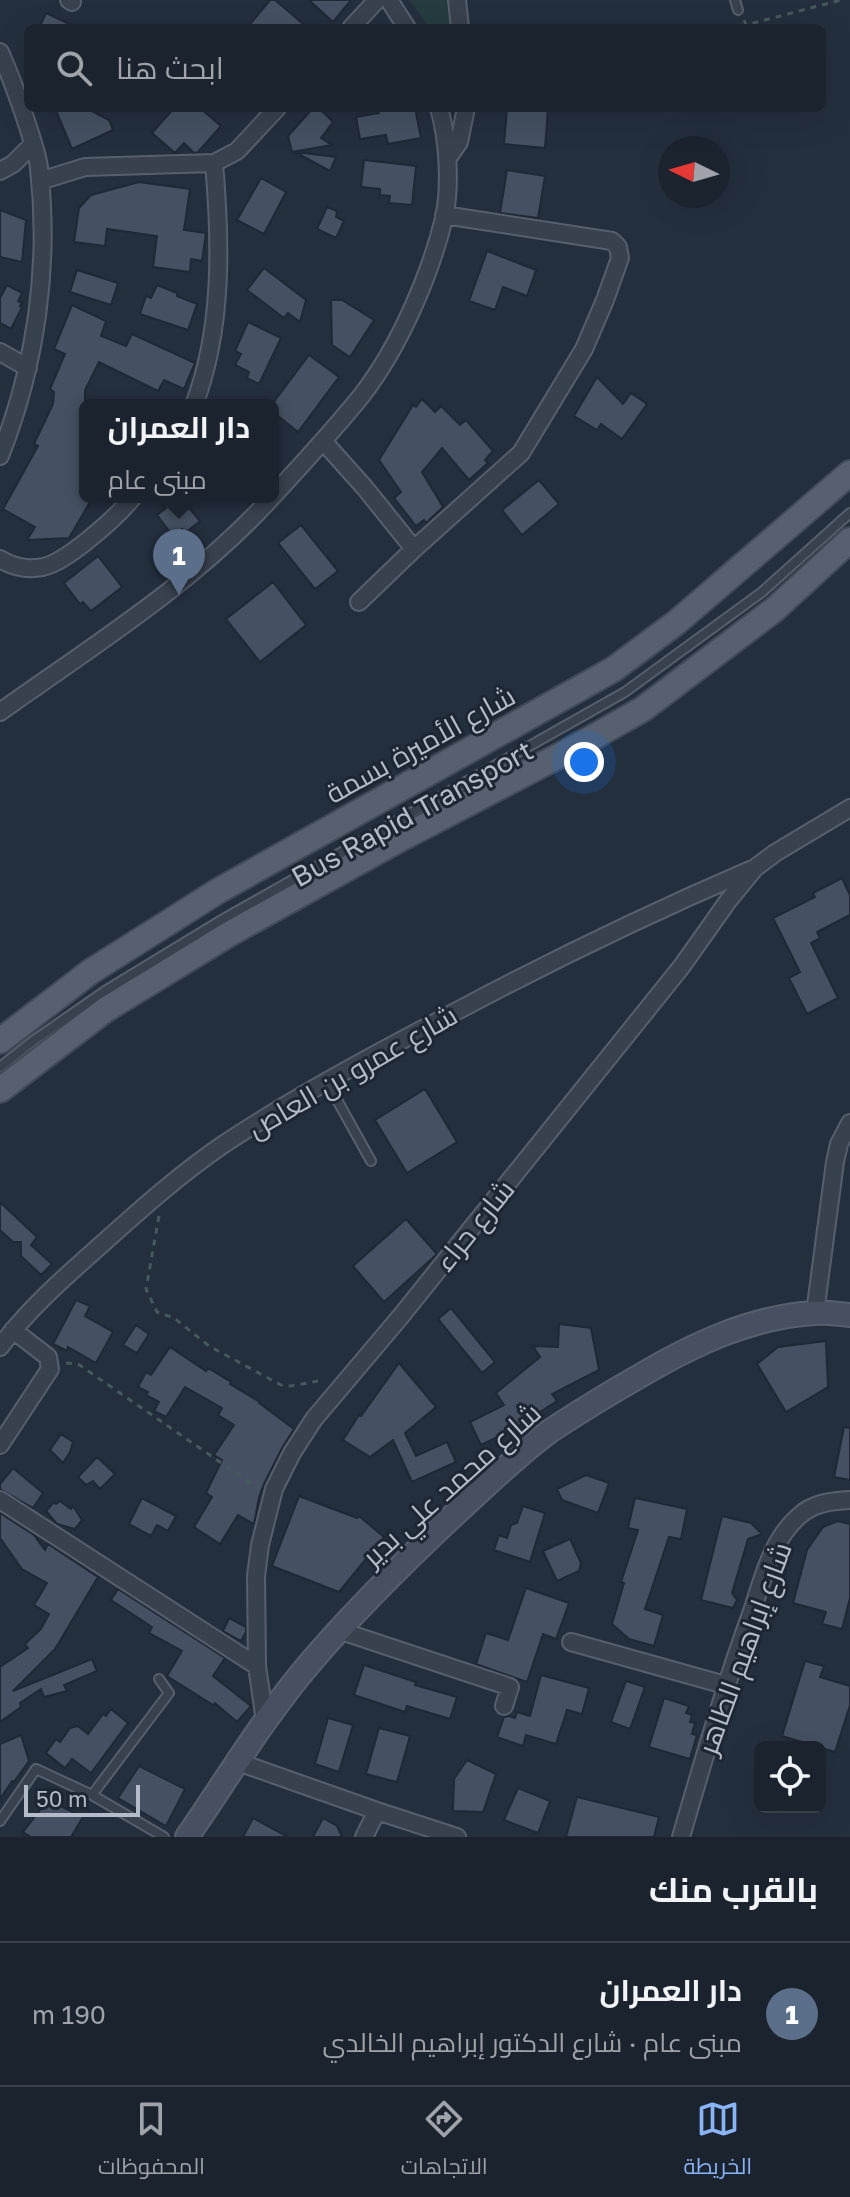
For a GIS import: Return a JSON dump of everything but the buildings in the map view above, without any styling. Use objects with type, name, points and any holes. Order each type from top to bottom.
[{"type":"main road","name":"شارع الأميرة بسمة","points":[[0,1041],[90,972],[218,891],[614,669],[677,622],[850,473]]},
{"type":"main road","points":[[0,1090],[105,1010],[229,934],[643,709],[775,609],[850,540]]},
{"type":"street","points":[[355,24],[377,0]]},
{"type":"street","points":[[389,0],[404,24]]},
{"type":"street","points":[[457,0],[460,24]]},
{"type":"street","points":[[0,52],[17,90],[39,166],[43,266],[28,368],[0,456]]},
{"type":"street","points":[[40,181],[85,167],[214,163],[237,151],[273,112]]},
{"type":"street","points":[[279,490],[364,392],[420,294],[444,215],[448,158],[440,112]]},
{"type":"street","points":[[448,158],[459,142],[465,112]]},
{"type":"street","points":[[0,171],[13,164],[33,144]]},
{"type":"street","points":[[196,399],[204,380],[216,312],[217,205],[214,163]]},
{"type":"street","points":[[359,602],[521,453],[584,349],[620,258],[618,247],[612,241],[444,215]]},
{"type":"street","points":[[0,352],[28,368]]},
{"type":"street","points":[[323,441],[414,549]]},
{"type":"street","points":[[0,559],[22,568],[44,567],[64,558],[128,503]]},
{"type":"street","points":[[0,712],[106,639],[200,568],[267,503]]},
{"type":"street","name":"شارع حراء","points":[[265,1721],[257,1666],[256,1576],[272,1498],[292,1453],[314,1419],[411,1304],[682,966],[755,868],[850,808]]},
{"type":"street","name":"شارع عمرو بن العاص","points":[[0,1347],[6,1326],[165,1189],[223,1145],[360,1062],[504,986],[755,868]]},
{"type":"street","points":[[815,1313],[833,1175],[839,1144],[850,1123]]},
{"type":"street","name":"شارع محمد علي بدير","points":[[187,1837],[265,1721],[338,1630],[414,1553],[549,1433],[617,1389],[705,1340],[779,1318],[815,1313],[850,1315]]},
{"type":"street","points":[[0,1445],[50,1369],[48,1357],[6,1326]]},
{"type":"street","points":[[0,1500],[257,1666]]},
{"type":"street","name":"شارع إبراهيم الطاهر","points":[[681,1837],[725,1685],[779,1540],[799,1515],[814,1506],[850,1500]]},
{"type":"street","points":[[338,1630],[510,1687],[504,1706]]},
{"type":"street","points":[[571,1642],[725,1685]]},
{"type":"street","points":[[238,1762],[457,1837]]},
{"type":"street","points":[[364,1837],[377,1811]]},
{"type":"lane","name":"Bus Rapid Transport","points":[[0,1067],[105,991],[225,918],[625,692],[762,592],[850,513]]},
{"type":"lane","points":[[327,1082],[371,1161]]},
{"type":"lane","points":[[92,1795],[169,1693],[159,1679]]},
{"type":"lane","points":[[0,1821],[36,1769],[92,1795],[164,1837]]},
{"type":"path","points":[[750,24],[841,0]]},
{"type":"path","points":[[737,5],[746,24]]},
{"type":"path","points":[[165,1189],[146,1289],[157,1312],[174,1318],[209,1346],[281,1385],[333,1378],[347,1380]]},
{"type":"path","points":[[78,1364],[272,1498]]},
{"type":"green space","points":[[409,0],[451,0],[454,24],[427,24]]},
{"type":"place","name":"دار العمران","points":[[179,595]]}]
